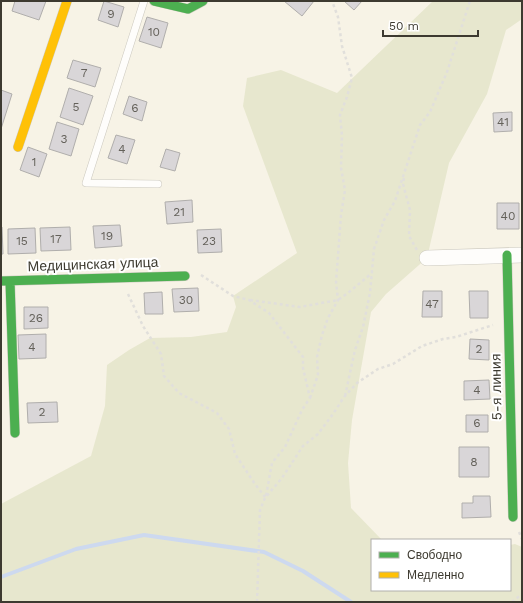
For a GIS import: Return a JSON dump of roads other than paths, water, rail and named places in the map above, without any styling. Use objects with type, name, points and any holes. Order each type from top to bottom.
[{"type":"street","points":[[18,147],[67,1]]},
{"type":"street","points":[[154,1],[188,9],[203,1]]},
{"type":"street","points":[[427,258],[515,255]]},
{"type":"street","name":"5-я линия","points":[[513,517],[509,315],[515,255]]},
{"type":"street","name":"Медицинская улица","points":[[6,281],[185,276]]},
{"type":"street","points":[[6,281],[15,433]]},
{"type":"lane","points":[[144,1],[86,183],[158,184]]},
{"type":"waterway","points":[[1,577],[76,549],[144,535],[264,552],[303,571],[351,602]]}]
